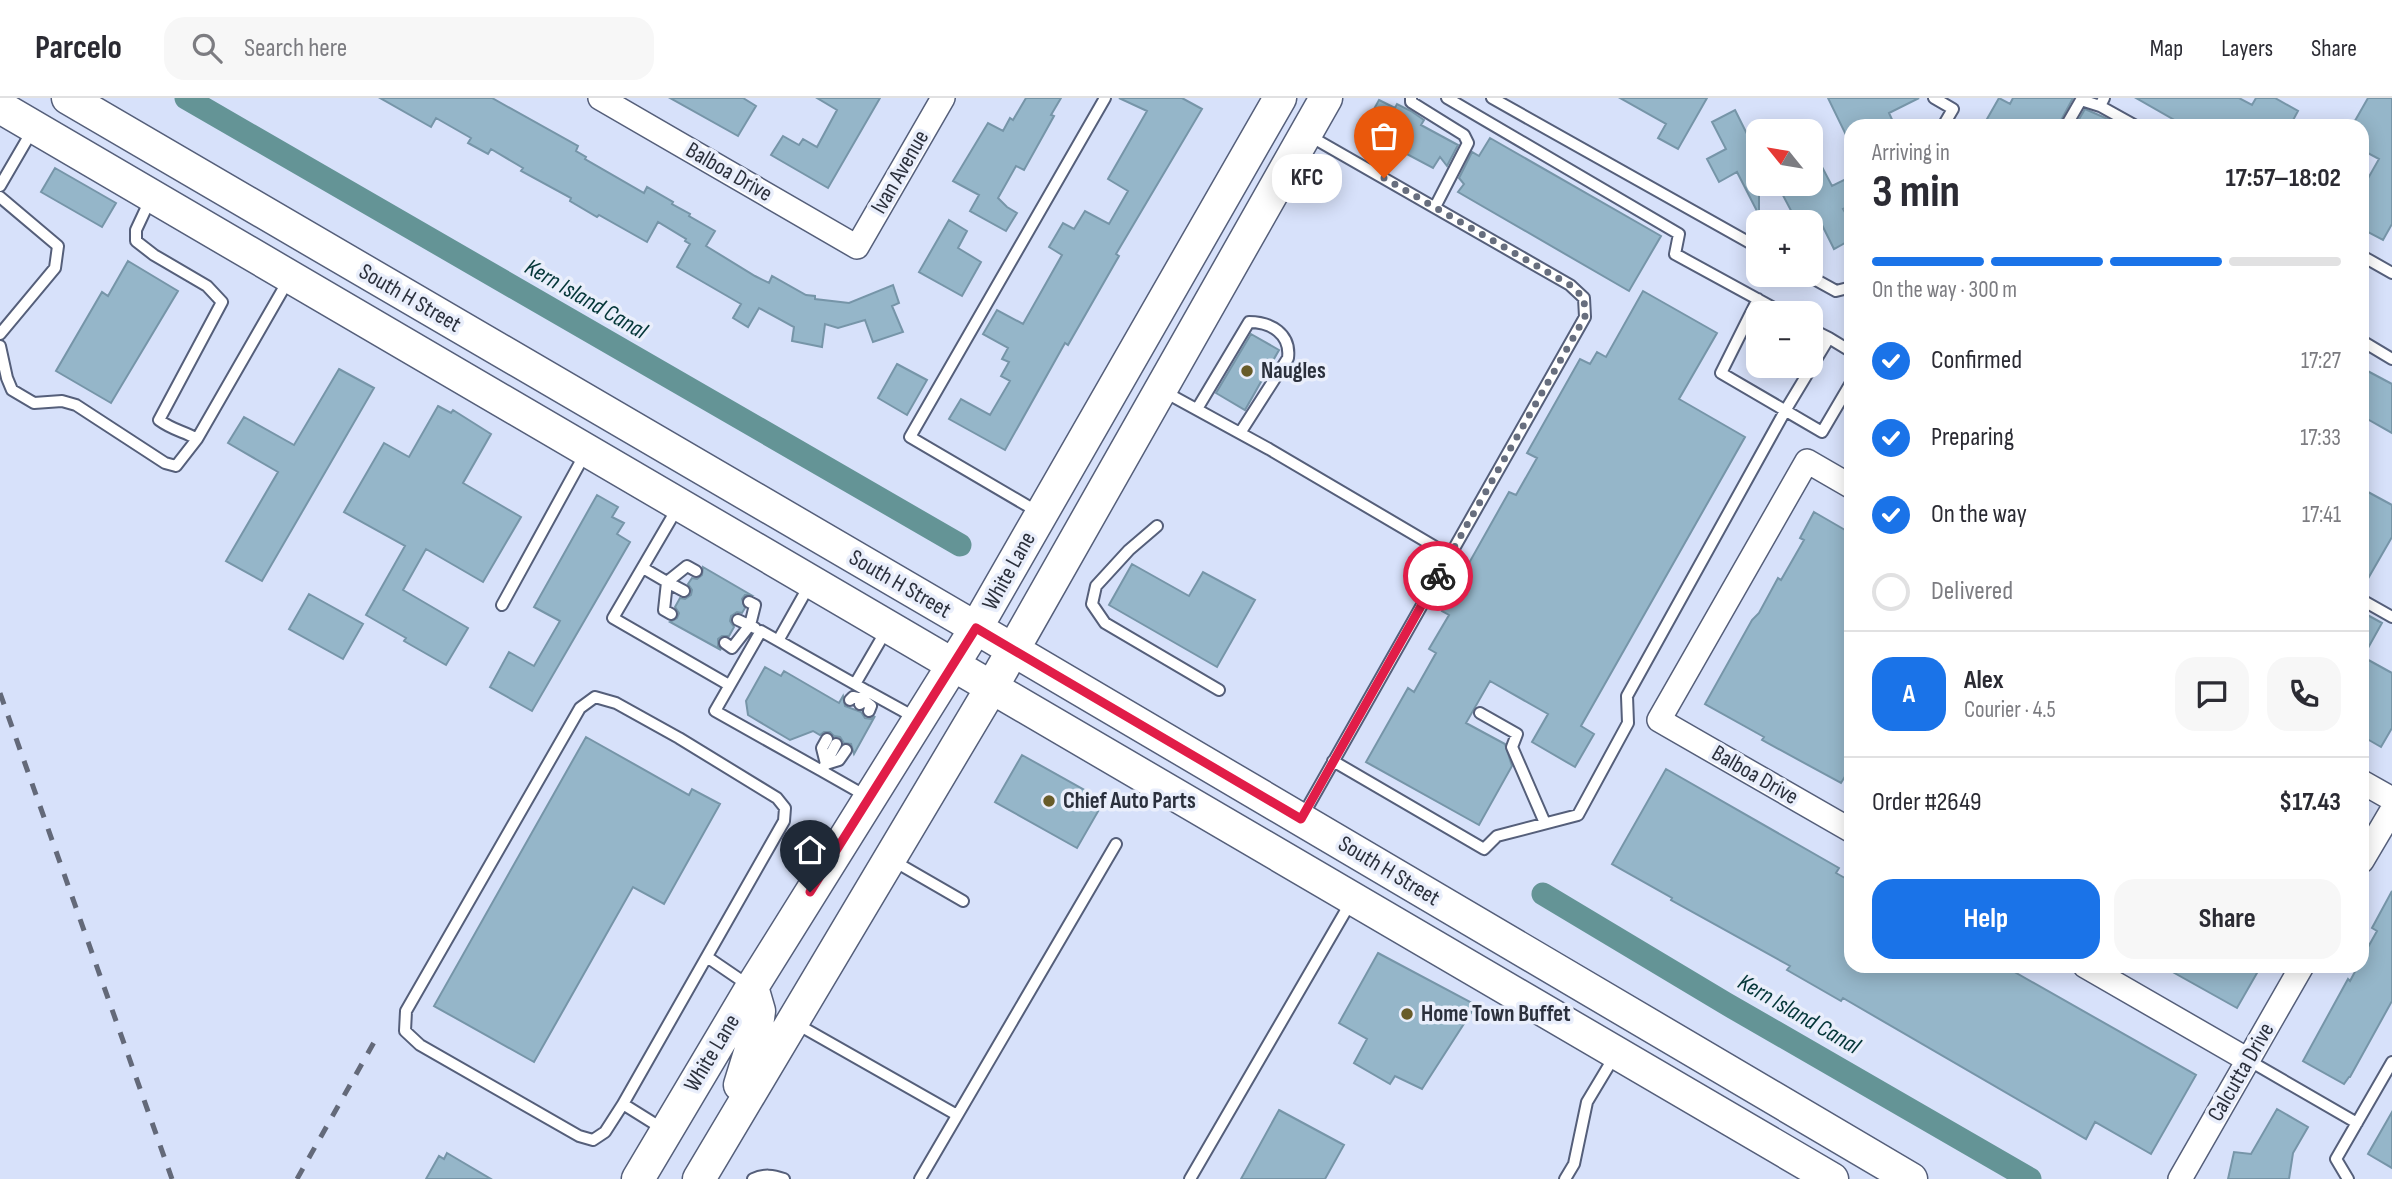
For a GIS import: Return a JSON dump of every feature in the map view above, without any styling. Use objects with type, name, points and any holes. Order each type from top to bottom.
[{"type":"street","points":[[34,127],[52,98]]},
{"type":"street","name":"South H Street","points":[[68,98],[976,628],[1911,1179]]},
{"type":"street","name":"Ivan Avenue","points":[[857,247],[943,98]]},
{"type":"street","name":"White Lane","points":[[638,1179],[752,987],[976,628],[1280,98]]},
{"type":"street","points":[[1299,98],[1306,134]]},
{"type":"street","name":"White Lane","points":[[698,1179],[992,687],[1326,98]]},
{"type":"street","name":"Balboa Drive","points":[[614,102],[857,247]]},
{"type":"street","name":"South H Street","points":[[0,107],[1832,1179]]},
{"type":"street","points":[[293,278],[309,272],[328,272],[454,324]]},
{"type":"street","name":"Balboa Drive","points":[[1844,482],[1807,461],[1659,720],[1844,826]]},
{"type":"street","points":[[680,504],[692,496],[717,499],[821,538]]},
{"type":"street","points":[[2369,786],[2392,799]]},
{"type":"street","points":[[2369,849],[2392,810]]},
{"type":"street","points":[[1356,901],[1384,897],[1526,951]]},
{"type":"street","points":[[2097,973],[2248,1060]]},
{"type":"street","name":"Calcutta Drive","points":[[2180,1179],[2298,973]]},
{"type":"street","points":[[724,1136],[756,1033],[759,1011],[752,987]]},
{"type":"street","points":[[656,1179],[670,1123]]},
{"type":"lane","points":[[1041,513],[910,437],[1105,98]]},
{"type":"lane","points":[[1411,98],[1412,102],[1464,135],[1468,143],[1435,207]]},
{"type":"lane","points":[[1447,98],[1679,234],[1675,254],[1762,301]]},
{"type":"lane","points":[[1492,98],[1746,241]]},
{"type":"lane","points":[[1934,98],[1953,109]]},
{"type":"lane","points":[[1947,119],[1959,98]]},
{"type":"lane","points":[[2070,119],[2081,100],[2102,102],[2126,119]]},
{"type":"lane","points":[[1464,135],[1475,114]]},
{"type":"lane","points":[[0,186],[34,127]]},
{"type":"lane","points":[[1301,819],[1585,317],[1584,298],[1570,285],[1306,134]]},
{"type":"lane","points":[[152,196],[136,230],[136,241],[154,255],[207,286],[222,302],[159,420],[173,430],[197,439]]},
{"type":"lane","points":[[0,197],[58,246],[55,268],[0,334]]},
{"type":"lane","points":[[2369,260],[2392,273]]},
{"type":"lane","points":[[0,346],[12,390],[34,403],[62,401],[76,405],[165,463],[176,467],[197,439],[293,278]]},
{"type":"lane","points":[[1823,284],[1836,291],[1844,289]]},
{"type":"lane","points":[[1758,299],[1721,373],[1822,432],[1844,395]]},
{"type":"lane","points":[[1197,409],[1249,322],[1259,322],[1274,330],[1285,337],[1289,347],[1288,358],[1240,433]]},
{"type":"lane","points":[[1823,335],[1844,347]]},
{"type":"lane","points":[[1333,761],[1484,849],[1497,836],[1578,815],[1628,723],[1627,696],[1785,411],[1829,338]]},
{"type":"lane","points":[[2369,345],[2392,359]]},
{"type":"lane","points":[[1160,389],[1449,555]]},
{"type":"lane","points":[[502,605],[587,450]]},
{"type":"lane","points":[[680,504],[613,618],[729,685]]},
{"type":"lane","points":[[1157,526],[1129,550],[1096,586],[1092,604],[1105,623],[1219,690]]},
{"type":"lane","points":[[671,614],[664,610],[667,582],[687,566],[696,571]]},
{"type":"lane","points":[[643,568],[684,591]]},
{"type":"lane","points":[[779,639],[812,581]]},
{"type":"lane","points":[[749,602],[755,605],[756,628],[715,711],[824,767],[869,797]]},
{"type":"lane","points":[[2369,604],[2392,617]]},
{"type":"lane","points":[[738,620],[779,639],[855,684],[862,701],[918,719]]},
{"type":"lane","points":[[855,684],[889,626]]},
{"type":"lane","points":[[725,643],[732,648],[756,628]]},
{"type":"lane","points":[[595,697],[616,703],[679,738],[777,798],[785,808],[784,821],[623,1104],[605,1132],[593,1140],[579,1136],[420,1045],[405,1031],[406,1011],[580,708],[595,697]]},
{"type":"lane","points":[[1480,713],[1517,734],[1512,747],[1545,823]]},
{"type":"lane","points":[[836,744],[839,760],[824,767],[822,748],[836,744]]},
{"type":"lane","points":[[920,1179],[1116,844]]},
{"type":"lane","points":[[890,859],[963,901]]},
{"type":"lane","points":[[1189,1179],[1356,901]]},
{"type":"lane","points":[[707,957],[752,987]]},
{"type":"lane","points":[[793,1021],[957,1115]]},
{"type":"lane","points":[[1565,1179],[1574,1164],[1587,1102],[1616,1054]]},
{"type":"lane","points":[[2248,1060],[2357,1123]]},
{"type":"lane","points":[[2348,1179],[2336,1159],[2392,1062]]},
{"type":"lane","points":[[623,1104],[670,1123]]},
{"type":"lane","points":[[753,1179],[774,1175],[784,1179]]},
{"type":"building","points":[[380,98],[492,98],[578,146],[576,151],[586,157],[585,159],[644,193],[647,187],[673,202],[672,204],[690,214],[689,216],[715,231],[706,246],[769,283],[772,276],[806,295],[815,296],[815,299],[849,303],[893,285],[899,303],[892,306],[903,332],[873,342],[865,320],[838,328],[825,324],[822,347],[792,341],[794,327],[759,308],[748,327],[733,318],[741,304],[677,267],[690,244],[686,239],[658,222],[647,242],[570,201],[571,198],[521,171],[523,168],[491,149],[488,154],[468,143],[471,138],[436,118],[431,127]]},
{"type":"building","points":[[670,98],[743,98],[756,106],[738,136]]},
{"type":"building","points":[[817,98],[880,98],[828,188],[771,155],[783,136],[799,145],[803,139],[817,147],[837,110]]},
{"type":"building","points":[[1026,98],[1061,98],[1024,170],[1016,166],[998,198],[1017,213],[1006,231],[970,211],[979,195],[953,181],[988,123],[1003,131]]},
{"type":"building","points":[[1119,98],[1182,98],[1202,109],[1005,450],[949,419],[961,399],[990,415],[1010,381],[1001,376],[1009,362],[1002,359],[1008,348],[983,334],[997,310],[1023,324],[1062,255],[1049,247],[1063,223],[1074,229],[1085,211],[1109,224],[1128,191],[1108,179],[1147,111]]},
{"type":"building","points":[[1620,98],[1707,98],[1678,149],[1658,138],[1666,124]]},
{"type":"building","points":[[1828,98],[1919,98],[1889,113],[1892,119],[1844,119],[1844,131]]},
{"type":"building","points":[[1999,98],[2010,104],[2013,98],[2073,98],[2062,119],[1987,119]]},
{"type":"building","points":[[2136,98],[2239,98],[2252,105],[2256,98],[2275,98],[2298,111],[2294,119],[2173,119]]},
{"type":"building","points":[[2368,98],[2392,98],[2392,224],[2383,240],[2369,233],[2369,177],[2379,159],[2369,154],[2369,119],[2356,119]]},
{"type":"building","points":[[1379,100],[1395,108],[1397,104],[1411,111],[1424,120],[1421,125],[1458,145],[1447,166],[1440,157],[1433,168],[1388,144],[1391,139],[1365,125]]},
{"type":"building","points":[[2085,109],[2108,119],[2079,119]]},
{"type":"building","points":[[1735,110],[1746,132],[1746,190],[1737,172],[1719,182],[1707,159],[1726,149],[1712,122]]},
{"type":"building","points":[[1490,138],[1661,236],[1629,291],[1458,192],[1464,184],[1459,178],[1472,152],[1479,156]]},
{"type":"building","points":[[55,168],[116,203],[102,227],[41,192]]},
{"type":"building","points":[[1824,171],[1832,186],[1844,180],[1844,243],[1834,249],[1823,227],[1823,210],[1791,210],[1783,196],[1824,196]]},
{"type":"building","points":[[1749,196],[1759,196],[1759,210],[1756,210]]},
{"type":"building","points":[[949,220],[967,231],[958,248],[981,262],[962,296],[919,272]]},
{"type":"building","points":[[128,261],[178,291],[111,403],[56,371],[102,292],[108,296]]},
{"type":"building","points":[[1643,291],[1717,333],[1679,399],[1745,437],[1581,726],[1594,734],[1575,767],[1532,742],[1548,714],[1490,681],[1466,723],[1505,744],[1512,766],[1479,825],[1366,762],[1408,688],[1414,692],[1436,653],[1429,649],[1449,615],[1442,611],[1509,492],[1516,495],[1537,458],[1527,453],[1580,359],[1590,364],[1597,352],[1606,357]]},
{"type":"building","name":"Naugles","points":[[1251,334],[1279,350],[1245,410],[1216,393]]},
{"type":"building","points":[[897,364],[927,380],[907,415],[878,398]]},
{"type":"building","points":[[339,369],[374,388],[262,581],[226,561],[278,472],[228,443],[244,417],[294,445]]},
{"type":"building","points":[[2369,372],[2392,384],[2392,433],[2369,420]]},
{"type":"building","points":[[438,406],[451,413],[453,410],[491,434],[463,483],[521,517],[483,582],[426,549],[403,590],[468,628],[446,665],[366,615],[405,546],[344,512],[384,443],[409,457]]},
{"type":"building","points":[[2369,493],[2392,505],[2392,537],[2369,577]]},
{"type":"building","points":[[597,495],[618,507],[612,517],[624,523],[617,534],[630,542],[532,711],[490,687],[509,652],[534,666],[560,621],[534,607]]},
{"type":"building","points":[[1814,512],[1844,529],[1844,778],[1841,783],[1762,740],[1764,737],[1705,704],[1752,620],[1759,613],[1778,578],[1781,580],[1804,540],[1800,538]]},
{"type":"building","points":[[1132,564],[1189,596],[1203,572],[1255,600],[1217,667],[1109,605]]},
{"type":"building","points":[[703,567],[751,595],[745,595],[742,599],[745,608],[742,613],[737,612],[731,616],[730,621],[734,627],[729,636],[718,639],[721,650],[670,622],[677,618],[679,613],[675,607],[680,598],[685,599],[691,595],[692,590],[688,584],[692,578],[697,579],[702,575]]},
{"type":"building","points":[[309,594],[363,624],[343,659],[289,629]]},
{"type":"building","points":[[2369,616],[2382,623],[2369,646]]},
{"type":"building","points":[[2369,660],[2392,673],[2392,728],[2381,747],[2369,740]]},
{"type":"building","points":[[765,667],[781,676],[784,671],[839,703],[843,696],[845,706],[861,712],[865,718],[871,719],[875,716],[854,754],[851,744],[844,743],[840,737],[830,732],[820,735],[813,731],[790,740],[748,715],[746,701]]},
{"type":"building","points":[[586,737],[689,795],[692,789],[720,804],[664,904],[633,887],[534,1062],[434,1006]]},
{"type":"building","name":"Chief Auto Parts","points":[[1022,755],[1104,801],[1077,848],[995,802]]},
{"type":"building","points":[[1666,769],[1839,868],[1836,873],[1844,878],[1844,973],[2016,973],[2196,1075],[2151,1154],[2095,1122],[2086,1139],[1843,998],[1841,1001],[1787,970],[1790,966],[1612,864]]},
{"type":"building","points":[[2392,891],[2392,1001],[2344,1084],[2303,1061],[2348,979],[2350,981],[2354,973],[2369,973],[2369,945],[2377,931],[2372,928]]},
{"type":"building","name":"Home Town Buffet","points":[[1378,953],[1476,1005],[1422,1089],[1395,1076],[1390,1084],[1354,1063],[1367,1039],[1339,1023]]},
{"type":"building","points":[[2174,973],[2257,973],[2237,1008]]},
{"type":"building","points":[[2277,1109],[2308,1127],[2293,1153],[2289,1179],[2228,1179],[2234,1152],[2251,1154]]},
{"type":"building","points":[[1279,1110],[1344,1145],[1325,1179],[1241,1179]]},
{"type":"building","points":[[2392,1112],[2392,1168],[2368,1154]]},
{"type":"building","points":[[447,1153],[491,1179],[426,1179],[439,1156],[444,1159]]},
{"type":"waterway","name":"Kern Island Canal","points":[[186,98],[960,545]]},
{"type":"waterway","name":"Kern Island Canal","points":[[1543,894],[1725,1003],[2030,1179]]},
{"type":"railway","points":[[0,693],[172,1179]]},
{"type":"railway","points":[[297,1179],[377,1037]]},
{"type":"way so far","points":[[1384,178],[1570,285],[1584,298],[1585,317],[1438,576]]},
{"type":"place","name":"KFC","points":[[1384,178]]},
{"type":"place","name":"Naugles","points":[[1247,371]]},
{"type":"place","name":"Chief Auto Parts","points":[[1049,801]]},
{"type":"place","name":"Home Town Buffet","points":[[1407,1014]]},
{"type":"route","points":[[810,892],[976,628],[1301,819],[1438,576]]}]
